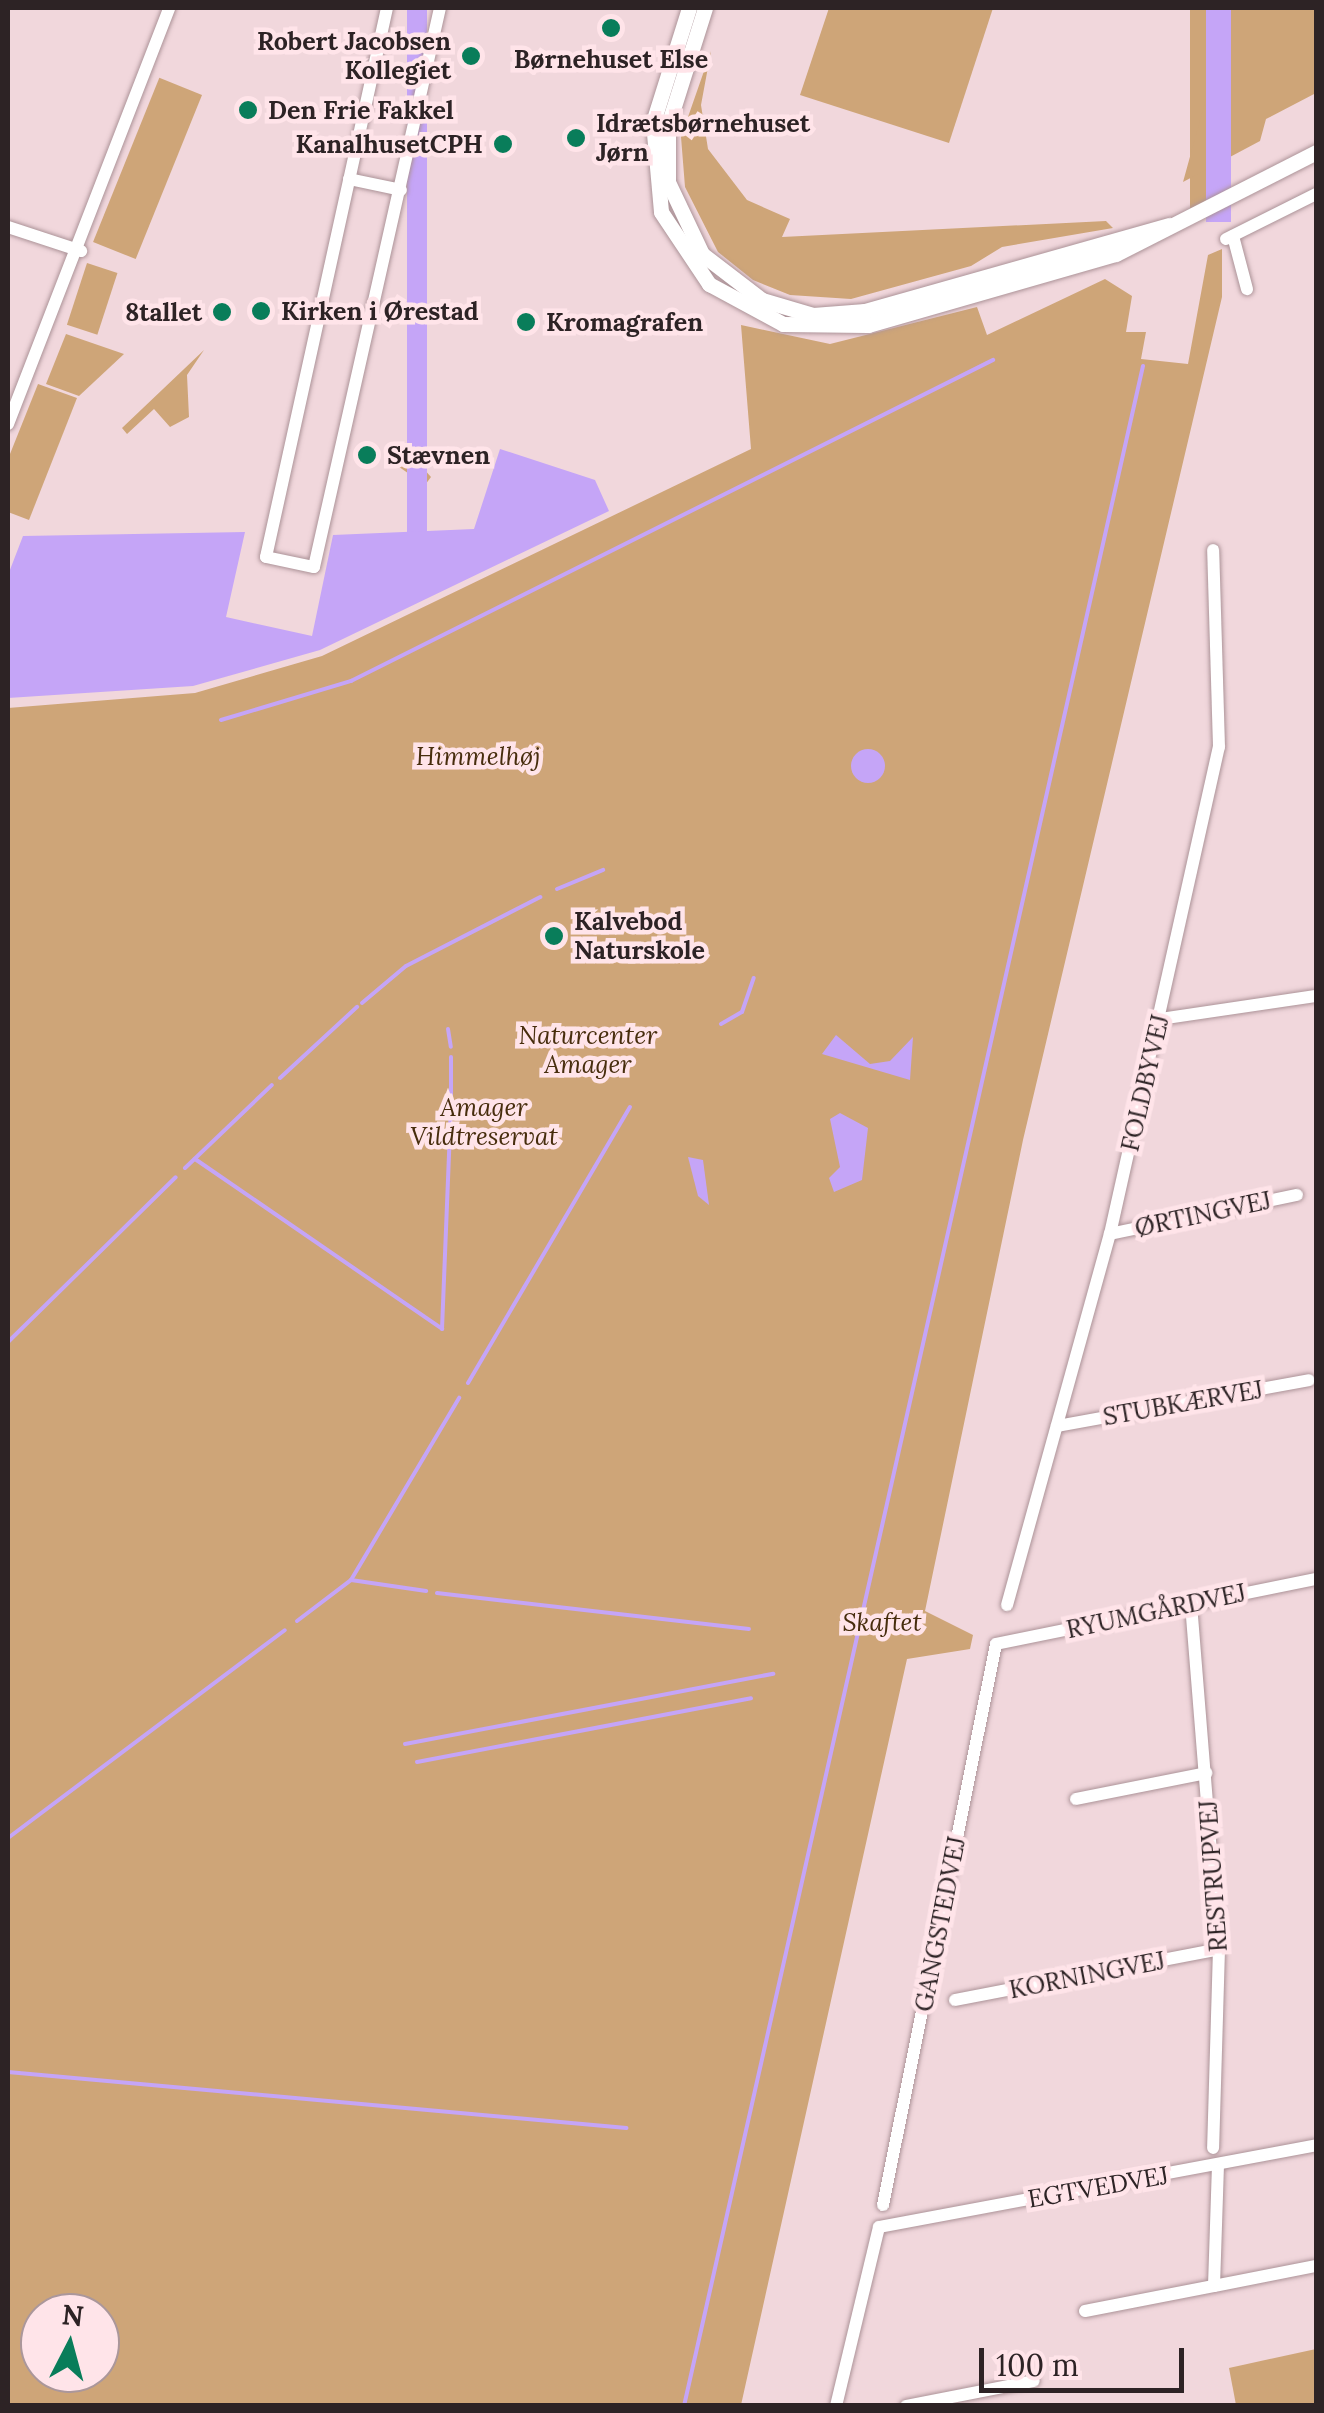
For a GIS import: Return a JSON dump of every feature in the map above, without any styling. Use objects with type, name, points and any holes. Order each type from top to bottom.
[{"type":"street","points":[[387,8],[356,181],[266,556],[314,567],[440,8]]},
{"type":"street","points":[[690,8],[653,122],[653,182],[674,240],[732,301],[784,324],[840,329],[1118,247],[1197,217],[1316,152]]},
{"type":"street","points":[[705,8],[668,126],[668,182],[702,254],[762,300],[813,315],[866,311],[1118,247]]},
{"type":"street","points":[[8,424],[81,251],[164,9]]},
{"type":"street","points":[[356,181],[397,189]]},
{"type":"street","points":[[1247,290],[1230,237],[1316,194]]},
{"type":"street","points":[[8,227],[81,251]]},
{"type":"street","name":"FOLDBYVEJ","points":[[1007,1605],[1110,1234],[1218,746],[1213,550]]},
{"type":"street","points":[[1160,1019],[1316,996]]},
{"type":"street","name":"ØRTINGVEJ","points":[[1110,1234],[1296,1195]]},
{"type":"street","name":"STUBKÆRVEJ","points":[[1057,1426],[1310,1380]]},
{"type":"street","name":"RYUMGÅRDVEJ","points":[[996,1644],[1316,1579]]},
{"type":"street","name":"RESTRUPVEJ","points":[[1191,1604],[1219,1949],[1213,2148]]},
{"type":"street","name":"GANGSTEDVEJ","points":[[883,2204],[996,1644]]},
{"type":"street","points":[[1076,1799],[1206,1772]]},
{"type":"street","name":"KORNINGVEJ","points":[[955,2000],[1219,1949]]},
{"type":"street","name":"EGTVEDVEJ","points":[[836,2406],[880,2227],[1316,2145]]},
{"type":"street","points":[[1214,2286],[1218,2165]]},
{"type":"street","points":[[1085,2311],[1316,2266]]},
{"type":"street","points":[[906,2406],[1034,2381]]},
{"type":"green space","points":[[829,8],[993,8],[949,143],[800,95]]},
{"type":"green space","points":[[1190,8],[1206,8],[1206,217],[1190,217]]},
{"type":"green space","points":[[1231,8],[1316,8],[1316,93],[1266,119],[1260,141],[1183,182]]},
{"type":"green space","points":[[711,51],[701,105],[708,149],[747,200],[790,219],[782,237],[1106,221],[1113,228],[1002,247],[971,266],[851,299],[790,295],[753,280],[718,252],[685,187],[681,137]]},
{"type":"green space","points":[[159,78],[202,95],[136,259],[93,242]]},
{"type":"green space","name":"Amager Vildtreservat","points":[[1222,249],[1222,297],[1023,1140],[925,1611],[973,1635],[970,1649],[907,1659],[741,2405],[8,2406],[8,708],[195,693],[322,656],[751,449],[741,325],[830,344],[977,307],[987,335],[1105,279],[1132,296],[1126,332],[1146,332],[1141,359],[1188,364],[1208,255]]},
{"type":"green space","points":[[87,263],[117,273],[97,335],[67,325]]},
{"type":"green space","points":[[66,334],[124,354],[79,396],[46,384]]},
{"type":"green space","points":[[204,350],[187,375],[189,417],[170,427],[154,409],[127,434],[122,428]]},
{"type":"green space","points":[[38,384],[77,398],[29,520],[8,512],[8,459]]},
{"type":"green space","points":[[400,442],[431,477],[425,485],[392,462]]},
{"type":"green space","points":[[1316,2349],[1316,2405],[1236,2405],[1229,2368]]},
{"type":"shaded area","points":[[407,8],[427,8],[427,565],[407,565]]},
{"type":"shaded area","points":[[1206,8],[1231,8],[1231,222],[1206,222]]},
{"type":"shaded area","points":[[500,449],[595,480],[609,511],[320,650],[193,686],[8,698],[8,575],[23,536],[245,532],[226,617],[312,636],[333,535],[474,529]]},
{"type":"shaded area","points":[[868,749],[880,754],[885,766],[880,778],[868,783],[856,778],[851,766],[856,754]]},
{"type":"shaded area","points":[[836,1035],[870,1064],[890,1061],[913,1037],[910,1080],[822,1054]]},
{"type":"shaded area","points":[[840,1113],[868,1128],[862,1180],[834,1192],[829,1178],[840,1167],[830,1119]]},
{"type":"shaded area","points":[[688,1157],[703,1160],[709,1205],[698,1196]]},
{"type":"waterway","points":[[221,720],[351,681],[993,360]]},
{"type":"waterway","points":[[684,2406],[1143,366]]},
{"type":"waterway","points":[[557,889],[603,870]]},
{"type":"waterway","points":[[362,1003],[406,966],[540,897]]},
{"type":"waterway","points":[[721,1024],[742,1012],[754,978]]},
{"type":"waterway","points":[[280,1078],[357,1007]]},
{"type":"waterway","points":[[448,1029],[451,1047]]},
{"type":"waterway","points":[[451,1057],[451,1097]]},
{"type":"waterway","points":[[185,1168],[272,1085]]},
{"type":"waterway","points":[[442,1329],[451,1103]]},
{"type":"waterway","points":[[468,1383],[630,1107]]},
{"type":"waterway","points":[[195,1159],[442,1329]]},
{"type":"waterway","points":[[8,1342],[176,1177]]},
{"type":"waterway","points":[[297,1621],[351,1580],[459,1398]]},
{"type":"waterway","points":[[351,1580],[426,1591]]},
{"type":"waterway","points":[[437,1593],[749,1629]]},
{"type":"waterway","points":[[8,1838],[285,1630]]},
{"type":"waterway","points":[[405,1744],[773,1674]]},
{"type":"waterway","points":[[417,1762],[751,1698]]},
{"type":"waterway","points":[[8,2072],[626,2128]]},
{"type":"place","name":"Børnehuset Else","points":[[611,28]]},
{"type":"place","name":"Robert Jacobsen Kollegiet","points":[[471,56]]},
{"type":"place","name":"Den Frie Fakkel","points":[[248,110]]},
{"type":"place","name":"Idrætsbørnehuset Jørn","points":[[576,138]]},
{"type":"place","name":"KanalhusetCPH","points":[[503,144]]},
{"type":"place","name":"Kirken i Ørestad","points":[[261,311]]},
{"type":"place","name":"8tallet","points":[[222,312]]},
{"type":"place","name":"Kromagrafen","points":[[526,322]]},
{"type":"place","name":"Stævnen","points":[[367,455]]},
{"type":"place","name":"Kalvebod Naturskole","points":[[554,936]]},
{"type":"park label","name":"Himmelhøj","points":[[478,756]]},
{"type":"park label","name":"Naturcenter Amager","points":[[588,1050]]},
{"type":"park label","name":"Skaftet","points":[[882,1622]]}]
